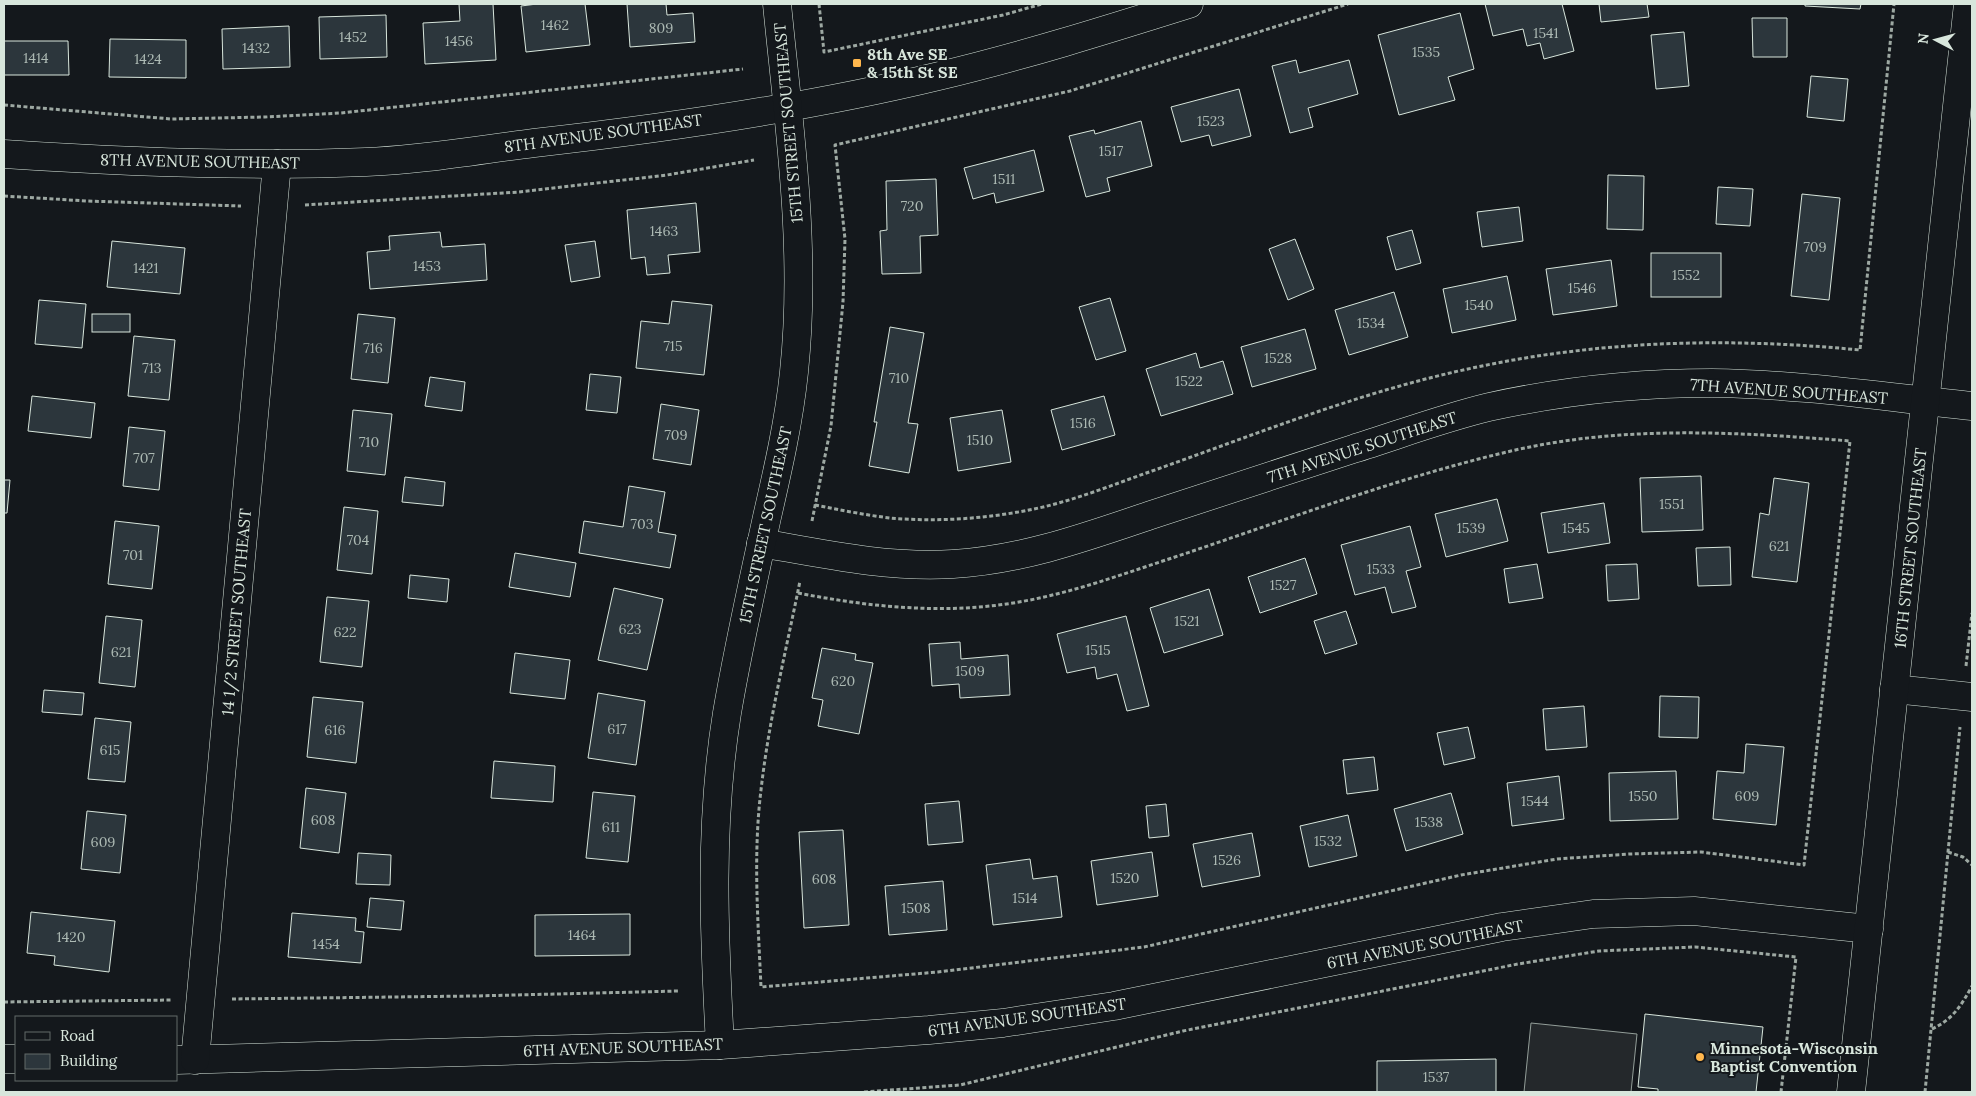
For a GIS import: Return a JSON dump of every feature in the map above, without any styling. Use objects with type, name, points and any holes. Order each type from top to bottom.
[{"type":"street","name":"15TH STREET SOUTHEAST","points":[[720,1045],[714,926],[714,850],[718,779],[728,712],[761,543],[783,445],[794,373],[800,298],[798,218],[777,4]]},
{"type":"street","name":"8TH AVENUE SOUTHEAST","points":[[4,154],[83,159],[277,164],[369,162],[608,135],[787,107],[936,77],[1022,55],[1189,4]]},
{"type":"street","name":"16TH STREET SOUTHEAST","points":[[1851,1092],[1927,401],[1968,4]]},
{"type":"street","name":"14 1/2 STREET SOUTHEAST","points":[[186,1060],[277,164]]},
{"type":"street","name":"7TH AVENUE SOUTHEAST","points":[[761,543],[856,559],[905,564],[952,564],[1006,557],[1074,541],[1472,412],[1554,396],[1616,388],[1714,383],[1972,406]]},
{"type":"street","points":[[1894,689],[1968,697]]},
{"type":"street","name":"6TH AVENUE SOUTHEAST","points":[[186,1060],[720,1045],[936,1030],[1003,1023],[1114,1006],[1502,928],[1593,914],[1694,911],[1868,929]]},
{"type":"path","points":[[819,4],[824,52],[1003,15],[1042,4]]},
{"type":"path","points":[[815,506],[830,426],[842,302],[844,239],[835,145],[1070,91],[1348,4]]},
{"type":"path","points":[[1860,350],[1894,4]]},
{"type":"path","points":[[4,105],[171,119],[265,117],[342,113],[743,69]]},
{"type":"path","points":[[317,205],[519,192],[667,175],[754,160]]},
{"type":"path","points":[[4,196],[232,206]]},
{"type":"path","points":[[1673,432],[1754,434],[1850,440],[1804,865],[1702,852],[1629,854],[1557,859],[1461,875],[1144,947],[938,972],[761,987],[756,900],[761,790],[781,667],[798,593],[848,603],[897,607],[960,608],[1019,602],[1084,587],[1432,472],[1513,451],[1598,437],[1673,432]]},
{"type":"path","points":[[1925,1092],[1948,852],[1968,697],[1972,612]]},
{"type":"path","points":[[1948,852],[1963,857],[1972,865]]},
{"type":"path","points":[[864,1092],[960,1085],[1183,1031],[1518,964],[1599,951],[1695,947],[1796,957],[1781,1092]]},
{"type":"path","points":[[1932,1028],[1944,1023],[1960,1010],[1972,986]]},
{"type":"path","points":[[240,998],[474,996],[678,991]]},
{"type":"path","points":[[4,1002],[153,1000]]},
{"type":"shaded area","points":[[1531,1023],[1637,1034],[1631,1092],[1524,1092]]},
{"type":"building","points":[[459,4],[493,4],[496,60],[425,64],[423,23],[460,21]]},
{"type":"building","points":[[585,4],[590,45],[526,52],[521,6]]},
{"type":"building","points":[[627,4],[666,4],[667,15],[693,13],[695,42],[630,47]]},
{"type":"building","points":[[1485,4],[1562,4],[1574,51],[1544,59],[1540,43],[1527,46],[1523,29],[1493,36]]},
{"type":"building","points":[[1599,4],[1647,4],[1649,17],[1601,22]]},
{"type":"building","points":[[1805,4],[1861,4],[1860,9],[1805,6]]},
{"type":"building","points":[[1460,13],[1474,69],[1448,77],[1455,100],[1399,115],[1378,35]]},
{"type":"building","points":[[386,15],[387,57],[320,59],[319,17]]},
{"type":"building","points":[[1752,18],[1787,18],[1787,57],[1753,57]]},
{"type":"building","points":[[289,26],[290,67],[223,69],[222,29]]},
{"type":"building","points":[[1684,32],[1689,86],[1656,89],[1651,35]]},
{"type":"building","points":[[110,39],[186,40],[186,78],[109,77]]},
{"type":"building","points":[[4,41],[68,41],[69,75],[4,75]]},
{"type":"building","points":[[1296,60],[1299,73],[1349,60],[1358,94],[1308,108],[1313,127],[1290,133],[1272,66]]},
{"type":"building","points":[[1811,76],[1848,79],[1844,121],[1807,117]]},
{"type":"building","points":[[1239,89],[1251,136],[1212,146],[1209,135],[1181,142],[1171,107]]},
{"type":"building","points":[[1141,121],[1152,166],[1107,178],[1110,191],[1086,197],[1069,136],[1094,130],[1095,134]]},
{"type":"building","points":[[1034,150],[1044,191],[996,203],[994,193],[973,199],[964,168]]},
{"type":"building","points":[[1608,175],[1644,176],[1643,230],[1607,229]]},
{"type":"building","points":[[936,179],[938,235],[920,236],[921,273],[882,274],[880,231],[887,230],[886,181]]},
{"type":"building","points":[[1718,187],[1753,189],[1750,226],[1716,224]]},
{"type":"building","points":[[1802,194],[1840,198],[1829,300],[1791,296]]},
{"type":"building","points":[[696,203],[700,252],[668,255],[670,273],[647,275],[645,257],[631,259],[627,210]]},
{"type":"building","points":[[1519,207],[1523,241],[1482,247],[1477,212]]},
{"type":"building","points":[[1412,230],[1421,263],[1396,270],[1387,237]]},
{"type":"building","points":[[440,232],[442,247],[485,244],[487,280],[370,289],[367,252],[390,250],[389,236]]},
{"type":"building","points":[[1295,239],[1314,289],[1288,300],[1269,249]]},
{"type":"building","points":[[112,241],[185,248],[180,294],[107,287]]},
{"type":"building","points":[[595,241],[600,277],[571,282],[565,245]]},
{"type":"building","points":[[1651,253],[1721,253],[1721,297],[1651,297]]},
{"type":"building","points":[[1611,260],[1617,306],[1553,315],[1546,269]]},
{"type":"building","points":[[1507,276],[1516,320],[1452,333],[1443,289]]},
{"type":"building","points":[[1394,292],[1408,337],[1349,355],[1335,310]]},
{"type":"building","points":[[1110,298],[1126,351],[1096,360],[1079,307]]},
{"type":"building","points":[[39,300],[86,304],[82,348],[35,344]]},
{"type":"building","points":[[672,301],[712,305],[704,375],[636,368],[641,321],[669,324]]},
{"type":"building","points":[[92,314],[130,314],[130,332],[92,332]]},
{"type":"building","points":[[358,314],[395,318],[388,383],[351,379]]},
{"type":"building","points":[[890,327],[924,333],[908,423],[918,424],[909,473],[869,466],[877,422],[874,422]]},
{"type":"building","points":[[1305,329],[1316,369],[1252,387],[1241,347]]},
{"type":"building","points":[[134,336],[175,340],[169,400],[128,396]]},
{"type":"building","points":[[1196,353],[1200,368],[1223,361],[1233,394],[1161,416],[1146,369]]},
{"type":"building","points":[[590,374],[621,377],[617,413],[586,410]]},
{"type":"building","points":[[430,377],[465,382],[462,411],[425,406]]},
{"type":"building","points":[[32,396],[95,403],[91,438],[28,431]]},
{"type":"building","points":[[1104,396],[1115,435],[1062,450],[1051,410]]},
{"type":"building","points":[[661,404],[699,410],[691,465],[653,459]]},
{"type":"building","points":[[353,410],[392,414],[385,475],[347,471]]},
{"type":"building","points":[[1002,410],[1011,462],[958,471],[950,418]]},
{"type":"building","points":[[129,427],[165,431],[159,490],[123,486]]},
{"type":"building","points":[[1701,476],[1703,530],[1642,532],[1640,478]]},
{"type":"building","points":[[405,477],[445,482],[443,506],[402,502]]},
{"type":"building","points":[[1774,478],[1809,483],[1797,582],[1752,577],[1760,513],[1769,515]]},
{"type":"building","points":[[4,480],[10,480],[7,513],[4,513]]},
{"type":"building","points":[[629,486],[665,492],[658,532],[676,535],[670,568],[579,553],[584,521],[623,527]]},
{"type":"building","points":[[1497,499],[1508,541],[1446,557],[1435,514]]},
{"type":"building","points":[[1604,503],[1610,543],[1548,553],[1541,513]]},
{"type":"building","points":[[344,507],[378,511],[372,574],[337,570]]},
{"type":"building","points":[[115,521],[159,526],[152,589],[108,584]]},
{"type":"building","points":[[1410,526],[1421,567],[1406,571],[1416,607],[1392,613],[1385,587],[1355,595],[1341,545]]},
{"type":"building","points":[[1730,547],[1731,585],[1698,586],[1696,548]]},
{"type":"building","points":[[515,553],[576,563],[570,597],[509,587]]},
{"type":"building","points":[[1305,558],[1317,594],[1260,613],[1248,577]]},
{"type":"building","points":[[1537,564],[1543,598],[1509,603],[1504,569]]},
{"type":"building","points":[[1637,564],[1639,599],[1608,601],[1606,565]]},
{"type":"building","points":[[410,575],[449,579],[447,602],[408,598]]},
{"type":"building","points":[[614,588],[663,599],[647,670],[598,660]]},
{"type":"building","points":[[1209,589],[1223,635],[1164,653],[1150,608]]},
{"type":"building","points":[[327,597],[369,601],[362,667],[320,662]]},
{"type":"building","points":[[1346,611],[1357,644],[1325,654],[1314,621]]},
{"type":"building","points":[[106,616],[142,620],[135,687],[99,683]]},
{"type":"building","points":[[1126,616],[1149,706],[1127,711],[1117,674],[1097,679],[1095,667],[1067,673],[1057,634]]},
{"type":"building","points":[[960,642],[961,659],[1008,655],[1010,695],[960,698],[959,684],[932,686],[929,644]]},
{"type":"building","points":[[822,648],[856,654],[855,660],[873,663],[859,734],[818,726],[823,700],[812,698]]},
{"type":"building","points":[[515,653],[570,660],[565,699],[510,693]]},
{"type":"building","points":[[44,690],[84,693],[82,715],[42,712]]},
{"type":"building","points":[[598,693],[645,701],[636,765],[588,758]]},
{"type":"building","points":[[1660,696],[1699,697],[1698,738],[1659,737]]},
{"type":"building","points":[[313,697],[363,702],[356,763],[307,757]]},
{"type":"building","points":[[1584,706],[1587,747],[1546,750],[1543,709]]},
{"type":"building","points":[[95,718],[131,722],[125,782],[88,779]]},
{"type":"building","points":[[1468,727],[1475,758],[1444,765],[1437,733]]},
{"type":"building","points":[[1746,744],[1784,747],[1776,825],[1713,819],[1717,771],[1744,773]]},
{"type":"building","points":[[1374,757],[1378,790],[1347,794],[1343,760]]},
{"type":"building","points":[[494,761],[555,766],[553,802],[491,798]]},
{"type":"building","points":[[1676,771],[1678,819],[1610,821],[1609,773]]},
{"type":"building","points":[[1559,776],[1564,819],[1512,826],[1507,783]]},
{"type":"building","points":[[306,788],[346,793],[339,853],[300,848]]},
{"type":"building","points":[[593,792],[635,796],[628,862],[586,858]]},
{"type":"building","points":[[1451,793],[1463,834],[1406,851],[1394,809]]},
{"type":"building","points":[[959,801],[963,842],[928,845],[925,804]]},
{"type":"building","points":[[1166,804],[1169,836],[1149,838],[1146,806]]},
{"type":"building","points":[[87,811],[126,815],[120,873],[81,869]]},
{"type":"building","points":[[1348,815],[1357,856],[1309,867],[1300,826]]},
{"type":"building","points":[[843,830],[849,925],[804,928],[799,832]]},
{"type":"building","points":[[1252,833],[1260,876],[1202,887],[1193,844]]},
{"type":"building","points":[[1152,852],[1158,896],[1097,905],[1091,861]]},
{"type":"building","points":[[358,853],[391,855],[390,885],[356,884]]},
{"type":"building","points":[[1030,859],[1033,879],[1057,876],[1062,917],[993,925],[986,865]]},
{"type":"building","points":[[943,881],[947,930],[889,935],[885,886]]},
{"type":"building","points":[[370,898],[404,901],[401,930],[367,927]]},
{"type":"building","points":[[31,912],[115,921],[109,972],[54,965],[55,956],[27,953]]},
{"type":"building","points":[[292,913],[356,918],[355,931],[364,932],[361,963],[288,957]]},
{"type":"building","points":[[630,914],[630,955],[535,956],[535,915]]},
{"type":"building","name":"Minnesota-Wisconsin Baptist Convention","points":[[1645,1014],[1763,1027],[1756,1092],[1658,1092],[1658,1089],[1638,1087]]},
{"type":"building","points":[[1496,1059],[1496,1092],[1377,1092],[1377,1061]]},
{"type":"place","name":"8th Ave SE & 15th St SE","points":[[857,63]]},
{"type":"place","name":"Minnesota-Wisconsin Baptist Convention","points":[[1700,1057]]}]
